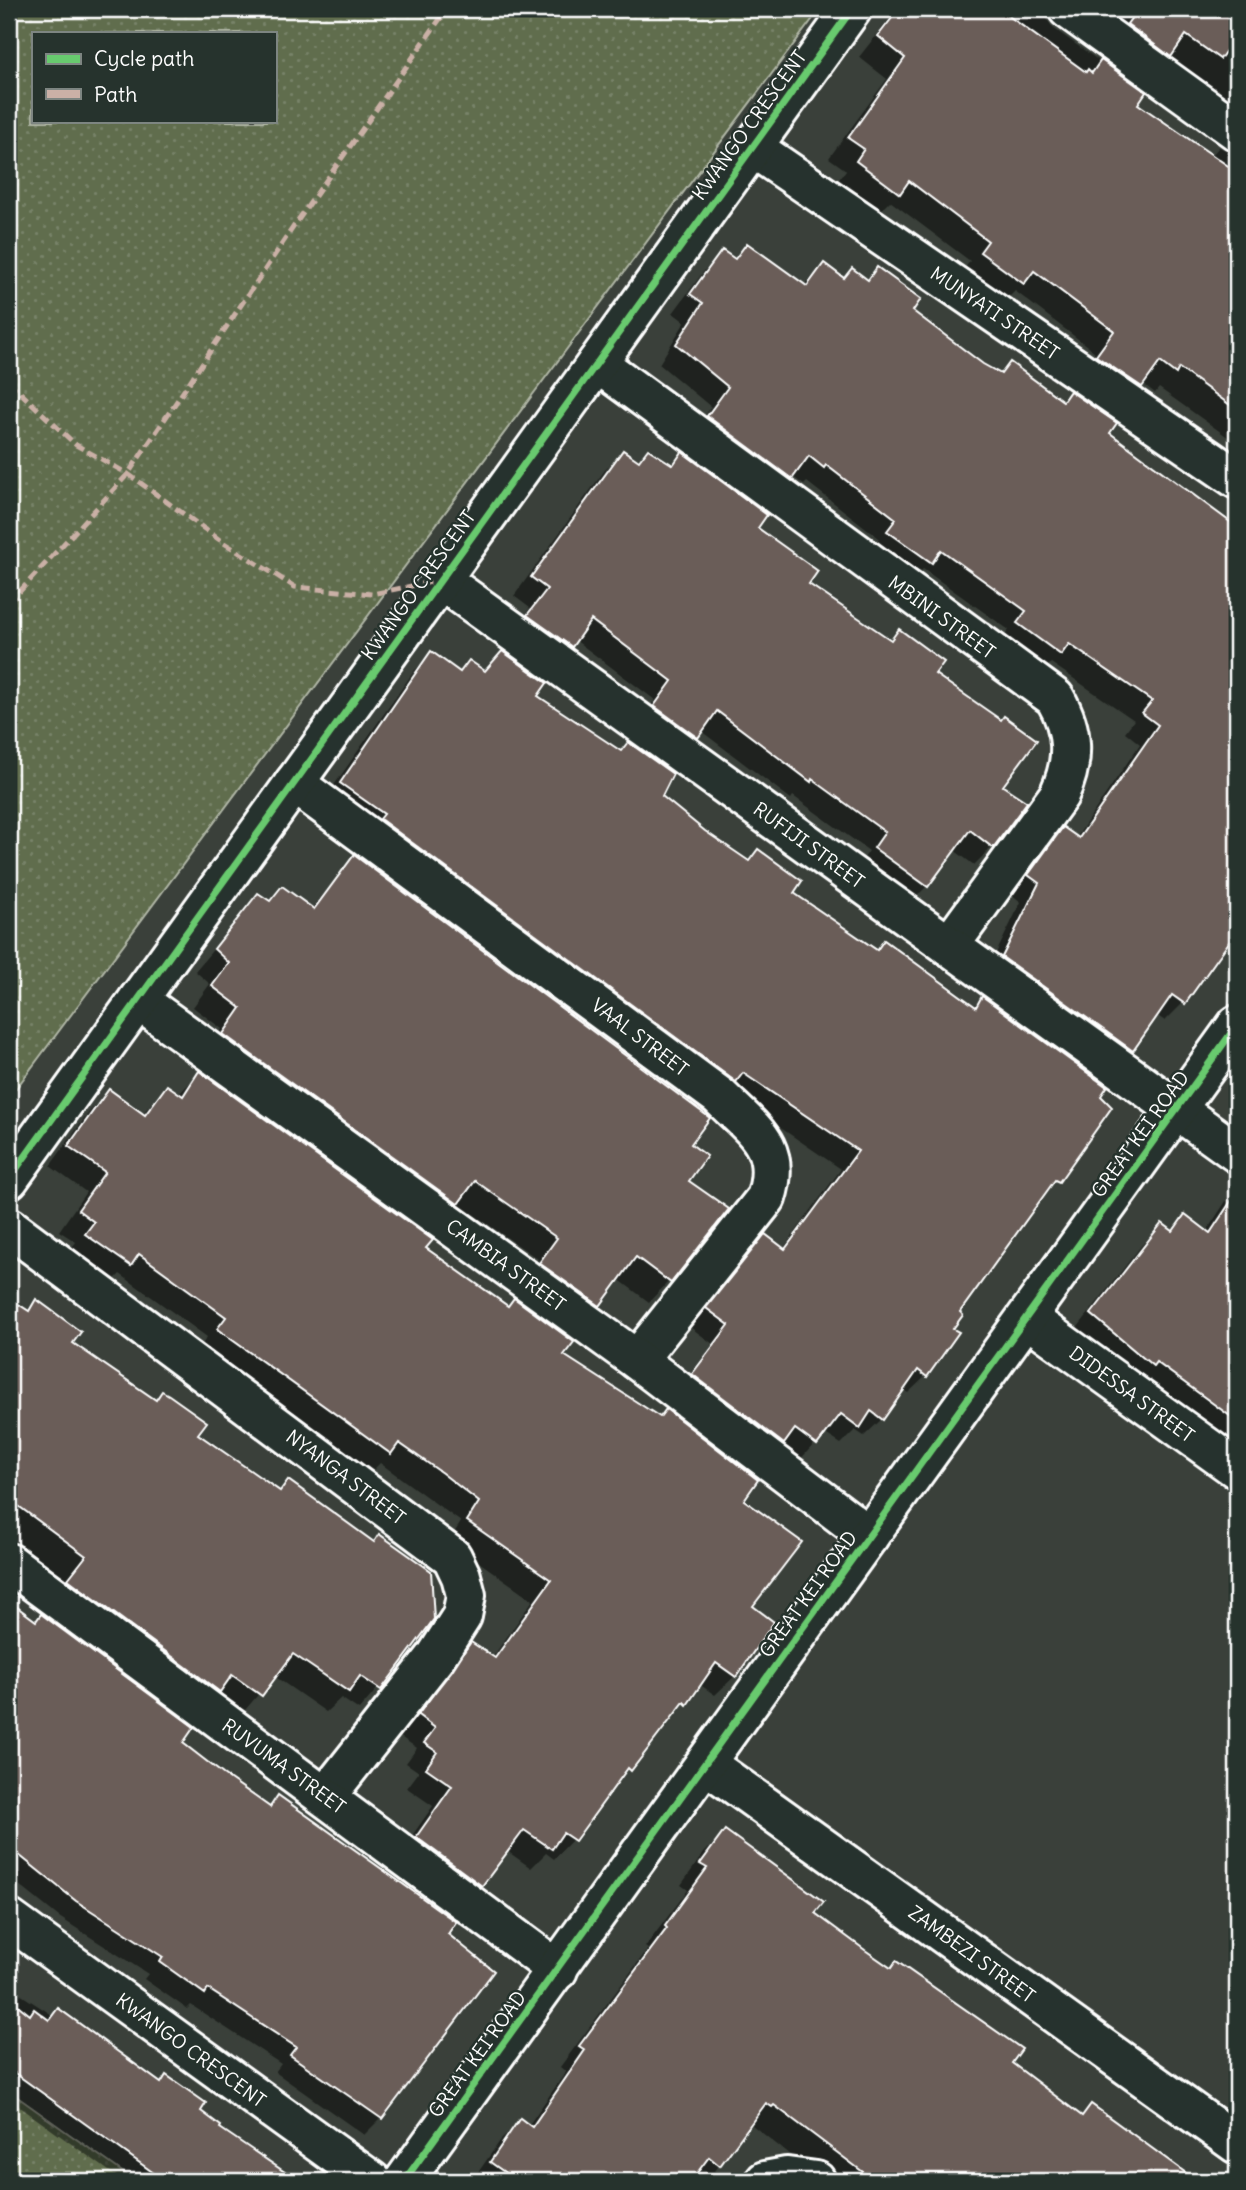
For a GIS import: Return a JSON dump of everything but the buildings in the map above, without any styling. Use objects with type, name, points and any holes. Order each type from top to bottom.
[{"type":"street","name":"KWANGO CRESCENT","points":[[9,1179],[852,9]]},
{"type":"street","points":[[1068,9],[1237,131]]},
{"type":"street","name":"MUNYATI STREET","points":[[752,147],[1237,480]]},
{"type":"street","name":"MBINI STREET","points":[[597,363],[1055,698],[1070,731],[1068,776],[1059,795],[949,946]]},
{"type":"street","name":"RUFIJI STREET","points":[[441,580],[1237,1153]]},
{"type":"street","name":"VAAL STREET","points":[[294,783],[719,1096],[769,1148],[773,1174],[766,1198],[637,1360]]},
{"type":"street","name":"CAMBIA STREET","points":[[138,1000],[637,1360],[869,1536]]},
{"type":"street","name":"GREAT KEI ROAD","points":[[404,2181],[1237,1025]]},
{"type":"street","name":"NYANGA STREET","points":[[9,1227],[452,1557],[466,1595],[462,1616],[435,1658],[326,1796]]},
{"type":"street","name":"DIDESSA STREET","points":[[1027,1318],[1237,1469]]},
{"type":"street","name":"RUVUMA STREET","points":[[9,1563],[558,1970]]},
{"type":"street","name":"ZAMBEZI STREET","points":[[706,1764],[1237,2144]]},
{"type":"street","name":"KWANGO CRESCENT","points":[[9,1919],[372,2181]]},
{"type":"street","points":[[765,2181],[787,2177],[816,2181]]},
{"type":"green space","points":[[9,9],[820,9],[9,1098]]},
{"type":"green space","points":[[9,2091],[135,2181],[9,2181]]},
{"type":"marked path","points":[[9,603],[128,474],[296,223],[447,9]]},
{"type":"marked path","points":[[9,382],[76,445],[128,474],[224,543],[295,587],[372,594],[441,580]]},
{"type":"cycle path","points":[[9,1179],[852,9]]},
{"type":"cycle path","points":[[404,2181],[1237,1025]]}]
